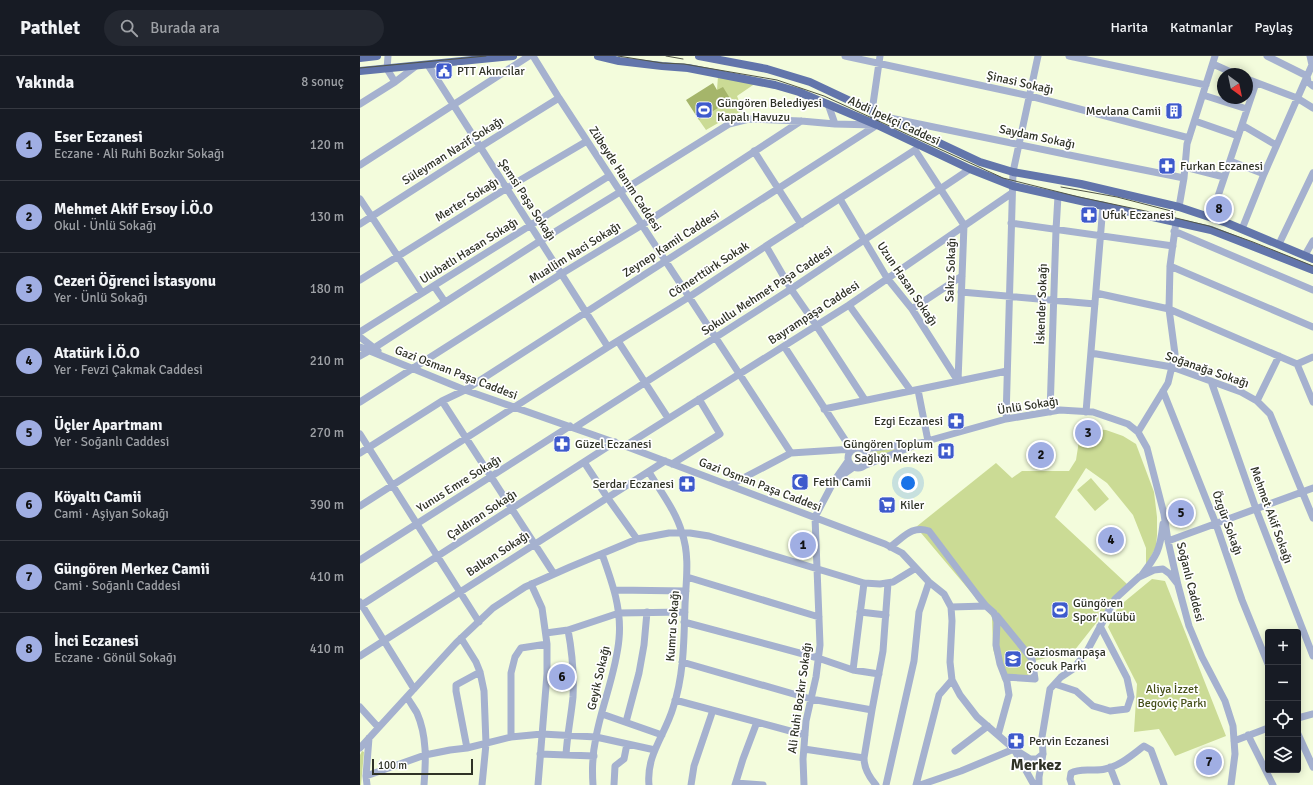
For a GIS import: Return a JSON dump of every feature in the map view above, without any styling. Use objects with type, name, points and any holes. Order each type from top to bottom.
[{"type":"main road","points":[[360,58],[376,56]]},
{"type":"main road","points":[[360,71],[513,56]]},
{"type":"main road","name":"Abdi İpekçi Caddesi","points":[[598,56],[626,62],[688,68],[751,79],[799,92],[878,125],[1013,189],[1103,205],[1210,230],[1313,270]]},
{"type":"main road","name":"Abdi İpekçi Caddesi","points":[[699,56],[722,58],[810,82],[980,162],[1013,172],[1081,184],[1179,207],[1211,217],[1309,257]]},
{"type":"street","points":[[388,56],[387,68],[395,82]]},
{"type":"street","points":[[360,165],[529,56]]},
{"type":"street","name":"Zübeyde Hanım Caddesi","points":[[533,56],[609,176],[791,453]]},
{"type":"street","name":"Şinasi Sokağı","points":[[845,56],[880,60],[1030,96],[1189,138]]},
{"type":"street","points":[[1006,419],[1013,172],[1038,56]]},
{"type":"street","points":[[1069,56],[1206,85]]},
{"type":"street","points":[[1179,207],[1184,178],[1186,149],[1215,56]]},
{"type":"street","points":[[1267,56],[1307,76]]},
{"type":"street","points":[[1242,229],[1276,145],[1312,65],[1310,56]]},
{"type":"street","points":[[360,356],[540,241],[729,124],[748,119],[878,125],[872,111],[880,60]]},
{"type":"street","points":[[1213,64],[1222,68]]},
{"type":"street","name":"Şemsi Paşa Sokağı","points":[[428,65],[608,347]]},
{"type":"street","points":[[360,104],[395,82],[416,66]]},
{"type":"street","points":[[1307,76],[1308,82],[1313,86]]},
{"type":"street","points":[[1253,82],[1297,98],[1313,108]]},
{"type":"street","points":[[1211,217],[1256,83]]},
{"type":"street","points":[[1203,95],[1247,109]]},
{"type":"street","name":"Süleyman Nazif Sokağı","points":[[360,224],[559,98]]},
{"type":"street","points":[[828,104],[835,124]]},
{"type":"street","name":"Saydam Sokağı","points":[[886,117],[1184,178]]},
{"type":"street","name":"Muallim Naci Sokağı","points":[[360,402],[642,225],[801,121]]},
{"type":"street","points":[[1195,121],[1238,136]]},
{"type":"street","name":"Zeynep Kamil Caddesi","points":[[360,453],[442,401],[465,390],[665,260],[878,125]]},
{"type":"street","points":[[1242,125],[1276,145]]},
{"type":"street","name":"Merter Sokağı","points":[[360,280],[507,188],[587,141]]},
{"type":"street","name":"Sakız Sokağı","points":[[915,150],[964,226],[958,381]]},
{"type":"street","name":"Cömerttürk Sokak","points":[[360,506],[608,347],[689,297],[915,150]]},
{"type":"street","points":[[754,151],[801,224]]},
{"type":"street","points":[[1230,161],[1264,174]]},
{"type":"street","points":[[1185,167],[1224,177]]},
{"type":"street","name":"Sokullu Mehmet Paşa Caddesi","points":[[572,427],[791,289],[970,169]]},
{"type":"street","points":[[1279,244],[1313,173]]},
{"type":"street","name":"Ulubatlı Hasan Sokağı","points":[[360,332],[609,176]]},
{"type":"street","name":"Bayrampaşa Caddesi","points":[[625,446],[849,305],[964,226],[1013,189]]},
{"type":"street","name":"İskender Sokağı","points":[[1050,412],[1058,196]]},
{"type":"street","name":"Uzun Hasan Sokağı","points":[[840,198],[888,278],[912,309],[958,381]]},
{"type":"street","points":[[360,199],[422,293]]},
{"type":"street","points":[[1086,412],[1103,205]]},
{"type":"street","points":[[1138,432],[1168,383],[1175,354],[1169,308],[1170,266],[1176,222]]},
{"type":"street","points":[[1012,223],[1173,246]]},
{"type":"street","points":[[1174,231],[1313,290]]},
{"type":"street","points":[[1309,257],[1313,241]]},
{"type":"street","points":[[766,246],[791,289],[865,400]]},
{"type":"street","points":[[1170,266],[1313,327]]},
{"type":"street","points":[[912,309],[962,276]]},
{"type":"street","points":[[434,286],[445,302]]},
{"type":"street","points":[[961,292],[1095,304]]},
{"type":"street","points":[[1096,293],[1169,308],[1298,364],[1313,402]]},
{"type":"street","points":[[849,305],[915,390],[924,442]]},
{"type":"street","points":[[360,337],[372,349]]},
{"type":"street","points":[[618,341],[668,418]]},
{"type":"street","points":[[784,346],[824,409],[852,449]]},
{"type":"street","points":[[360,347],[372,349]]},
{"type":"street","name":"Gazi Osman Paşa Caddesi","points":[[372,349],[384,356],[465,390],[615,442],[885,544],[902,553],[929,582],[944,594],[951,607]]},
{"type":"street","name":"Soğanağa Sokağı","points":[[1091,353],[1172,368],[1241,392],[1257,401],[1270,414],[1313,518]]},
{"type":"street","points":[[1257,401],[1279,356]]},
{"type":"street","points":[[1298,364],[1313,357]]},
{"type":"street","points":[[824,409],[1007,371]]},
{"type":"street","name":"Mehmet Akif Sokağı","points":[[1211,381],[1256,509],[1313,656]]},
{"type":"street","name":"Özgür Sokağı","points":[[1163,391],[1216,524],[1242,600],[1265,657]]},
{"type":"street","name":"Balkan Sokağı","points":[[360,656],[607,497],[649,472],[720,434],[699,399]]},
{"type":"street","points":[[442,401],[554,574]]},
{"type":"street","name":"Ünlü Sokağı","points":[[924,442],[1006,419],[1060,410],[1093,412],[1128,424],[1138,432]]},
{"type":"street","name":"Yunus Emre Sokağı","points":[[360,560],[572,427]]},
{"type":"street","name":"Soğanlı Caddesi","points":[[1138,432],[1147,448],[1164,514],[1168,541],[1189,626],[1202,657],[1225,701],[1233,726],[1235,754],[1231,785]]},
{"type":"street","points":[[360,434],[479,622]]},
{"type":"street","name":"Çaldıran Sokağı","points":[[361,604],[615,442]]},
{"type":"street","points":[[730,486],[791,453],[862,449],[924,442]]},
{"type":"street","points":[[834,481],[858,467],[924,442]]},
{"type":"street","points":[[815,517],[834,481],[848,460],[852,449]]},
{"type":"street","points":[[848,460],[858,467],[864,466],[868,460],[867,453],[862,449]]},
{"type":"street","points":[[584,462],[637,539]]},
{"type":"street","name":"Kumru Sokağı","points":[[649,472],[675,515],[683,533],[688,565],[682,662],[679,684],[673,709],[652,756],[648,774],[649,785]]},
{"type":"street","points":[[1168,541],[1313,488]]},
{"type":"street","points":[[1039,785],[1043,754],[1042,737],[1050,689],[1061,677],[1073,670],[1086,652],[1115,599],[1139,577],[1155,558],[1160,544],[1164,514]]},
{"type":"street","name":"Ali Ruhi Bozkır Sokağı","points":[[804,785],[803,759],[806,721],[816,677],[820,645],[815,517]]},
{"type":"street","points":[[890,547],[914,529],[922,528],[930,531],[986,606],[994,613],[1032,659],[1035,679],[1005,677]]},
{"type":"street","points":[[360,748],[461,638],[493,608],[531,584],[637,539],[669,533],[690,533],[709,536],[864,583],[880,584],[893,582],[916,568]]},
{"type":"street","name":"Geyik Sokağı","points":[[592,785],[596,737],[616,666],[620,638],[619,612],[615,590],[602,554]]},
{"type":"street","points":[[1139,577],[1154,570],[1163,569],[1170,574],[1178,585]]},
{"type":"street","points":[[687,577],[819,617]]},
{"type":"street","points":[[876,785],[870,778],[864,766],[864,758],[883,651],[888,582]]},
{"type":"street","points":[[886,785],[914,661],[919,612],[929,582]]},
{"type":"street","points":[[853,670],[864,583]]},
{"type":"street","points":[[531,584],[542,608],[547,644],[547,674],[538,785]]},
{"type":"street","points":[[615,590],[686,591]]},
{"type":"street","points":[[361,604],[414,689]]},
{"type":"street","points":[[986,606],[951,607],[952,621],[950,662],[952,680],[960,695],[977,717],[1014,749],[1030,759],[1037,759],[1043,754]]},
{"type":"street","points":[[546,633],[568,630],[619,612],[685,612]]},
{"type":"street","points":[[626,722],[639,673],[644,645],[647,612]]},
{"type":"street","points":[[860,612],[886,615]]},
{"type":"street","points":[[994,613],[997,622],[996,646],[1005,677],[1008,695],[998,735]]},
{"type":"street","points":[[684,622],[818,658],[853,670],[879,674]]},
{"type":"street","points":[[1055,684],[1076,691],[1093,706],[1110,711],[1127,709],[1132,697],[1127,678],[1100,626]]},
{"type":"street","points":[[566,755],[567,735],[573,697],[572,662],[568,630]]},
{"type":"street","points":[[461,638],[476,662],[484,691],[486,744],[482,785]]},
{"type":"street","points":[[511,737],[511,673],[515,658],[521,648],[547,644]]},
{"type":"street","points":[[682,662],[811,699],[872,710]]},
{"type":"street","points":[[467,748],[456,685],[480,672]]},
{"type":"street","points":[[916,785],[939,696],[952,680]]},
{"type":"street","points":[[407,697],[417,713],[423,733],[425,755],[424,785]]},
{"type":"street","points":[[675,700],[805,735]]},
{"type":"street","points":[[360,708],[378,727]]},
{"type":"street","points":[[691,785],[694,766],[713,710]]},
{"type":"street","points":[[602,714],[662,734]]},
{"type":"street","points":[[1301,717],[1313,714]]},
{"type":"street","points":[[757,722],[743,759],[736,784],[763,785]]},
{"type":"street","points":[[955,751],[988,726]]},
{"type":"street","points":[[1234,741],[1265,729]]},
{"type":"street","points":[[366,776],[425,755],[467,748],[511,737],[542,734],[596,737],[654,750]]},
{"type":"street","points":[[1248,735],[1273,785]]},
{"type":"street","points":[[1299,737],[1313,767]]},
{"type":"street","points":[[367,785],[366,776],[369,738]]},
{"type":"street","points":[[614,785],[615,766],[624,759],[627,744]]},
{"type":"street","points":[[1072,785],[1070,779],[1071,773],[1075,770],[1105,769],[1125,761],[1144,746],[1151,750],[1164,785]]},
{"type":"street","points":[[804,749],[864,758]]},
{"type":"street","points":[[920,785],[961,771],[1014,749]]},
{"type":"street","points":[[1014,749],[1034,785]]},
{"type":"street","points":[[540,754],[594,756]]},
{"type":"street","points":[[1110,767],[1117,785]]},
{"type":"green space","points":[[718,76],[756,83],[737,96],[743,111],[732,115],[706,130],[699,120],[731,100],[717,90]]},
{"type":"green space","points":[[1081,428],[1106,430],[1123,436],[1136,444],[1154,492],[1157,517],[1156,547],[1146,565],[1146,548],[1133,515],[1107,483],[1086,468],[1055,517],[1127,584],[1074,651],[1034,661],[1035,679],[1003,681],[993,649],[992,617],[916,527],[996,463],[1012,478],[1022,471],[1069,471],[1076,460]]},
{"type":"green space","points":[[910,446],[870,461],[868,452]]},
{"type":"green space","points":[[1091,478],[1109,499],[1095,511],[1077,490]]},
{"type":"green space","name":"Aliya İzzet Begoviç Parkı","points":[[1152,579],[1165,581],[1226,736],[1175,756],[1159,729],[1134,732],[1137,684],[1108,627],[1118,607]]},
{"type":"green space","points":[[362,751],[364,752],[360,785],[360,755]]},
{"type":"shaded area","name":"Güngören Belediyesi Kapalı Havuzu","points":[[713,83],[717,90],[723,87],[731,100],[699,120],[686,100]]},
{"type":"tram line","points":[[360,68],[486,56]]},
{"type":"tram line","points":[[618,56],[662,63],[684,64],[777,80],[824,96],[1003,178],[1079,197],[1209,226],[1313,266]]},
{"type":"tram line","points":[[666,56],[683,59]]},
{"type":"tram line","points":[[1061,187],[1117,197],[1175,212]]},
{"type":"place","name":"PTT Akıncılar","points":[[444,71]]},
{"type":"place","name":"Güngören Belediyesi Kapalı Havuzu","points":[[704,110]]},
{"type":"place","name":"Mevlana Camii","points":[[1174,111]]},
{"type":"place","name":"Furkan Eczanesi","points":[[1167,166]]},
{"type":"place","name":"İnci Eczanesi","points":[[1219,209]]},
{"type":"place","name":"Ufuk Eczanesi","points":[[1089,215]]},
{"type":"place","name":"Ezgi Eczanesi","points":[[956,421]]},
{"type":"place","name":"Cezeri Öğrenci İstasyonu","points":[[1088,433]]},
{"type":"place","name":"Güzel Eczanesi","points":[[562,444]]},
{"type":"place","name":"Güngören Toplum Sağlığı Merkezi","points":[[946,451]]},
{"type":"place","name":"Mehmet Akif Ersoy İ.Ö.O","points":[[1041,455]]},
{"type":"place","name":"Fetih Camii","points":[[800,482]]},
{"type":"place","name":"Serdar Eczanesi","points":[[687,484]]},
{"type":"place","name":"Kiler","points":[[887,505]]},
{"type":"place","name":"Üçler Apartmanı","points":[[1181,513]]},
{"type":"place","name":"Atatürk İ.Ö.O","points":[[1111,540]]},
{"type":"place","name":"Eser Eczanesi","points":[[803,545]]},
{"type":"place","name":"Güngören Spor Kulübü","points":[[1060,610]]},
{"type":"place","name":"Gaziosmanpaşa Çocuk Parkı","points":[[1013,659]]},
{"type":"place","name":"Köyaltı Camii","points":[[562,677]]},
{"type":"place","name":"Pervin Eczanesi","points":[[1016,741]]},
{"type":"place","name":"Güngören Merkez Camii","points":[[1209,762]]},
{"type":"district","name":"Merkez","points":[[1036,765]]}]
